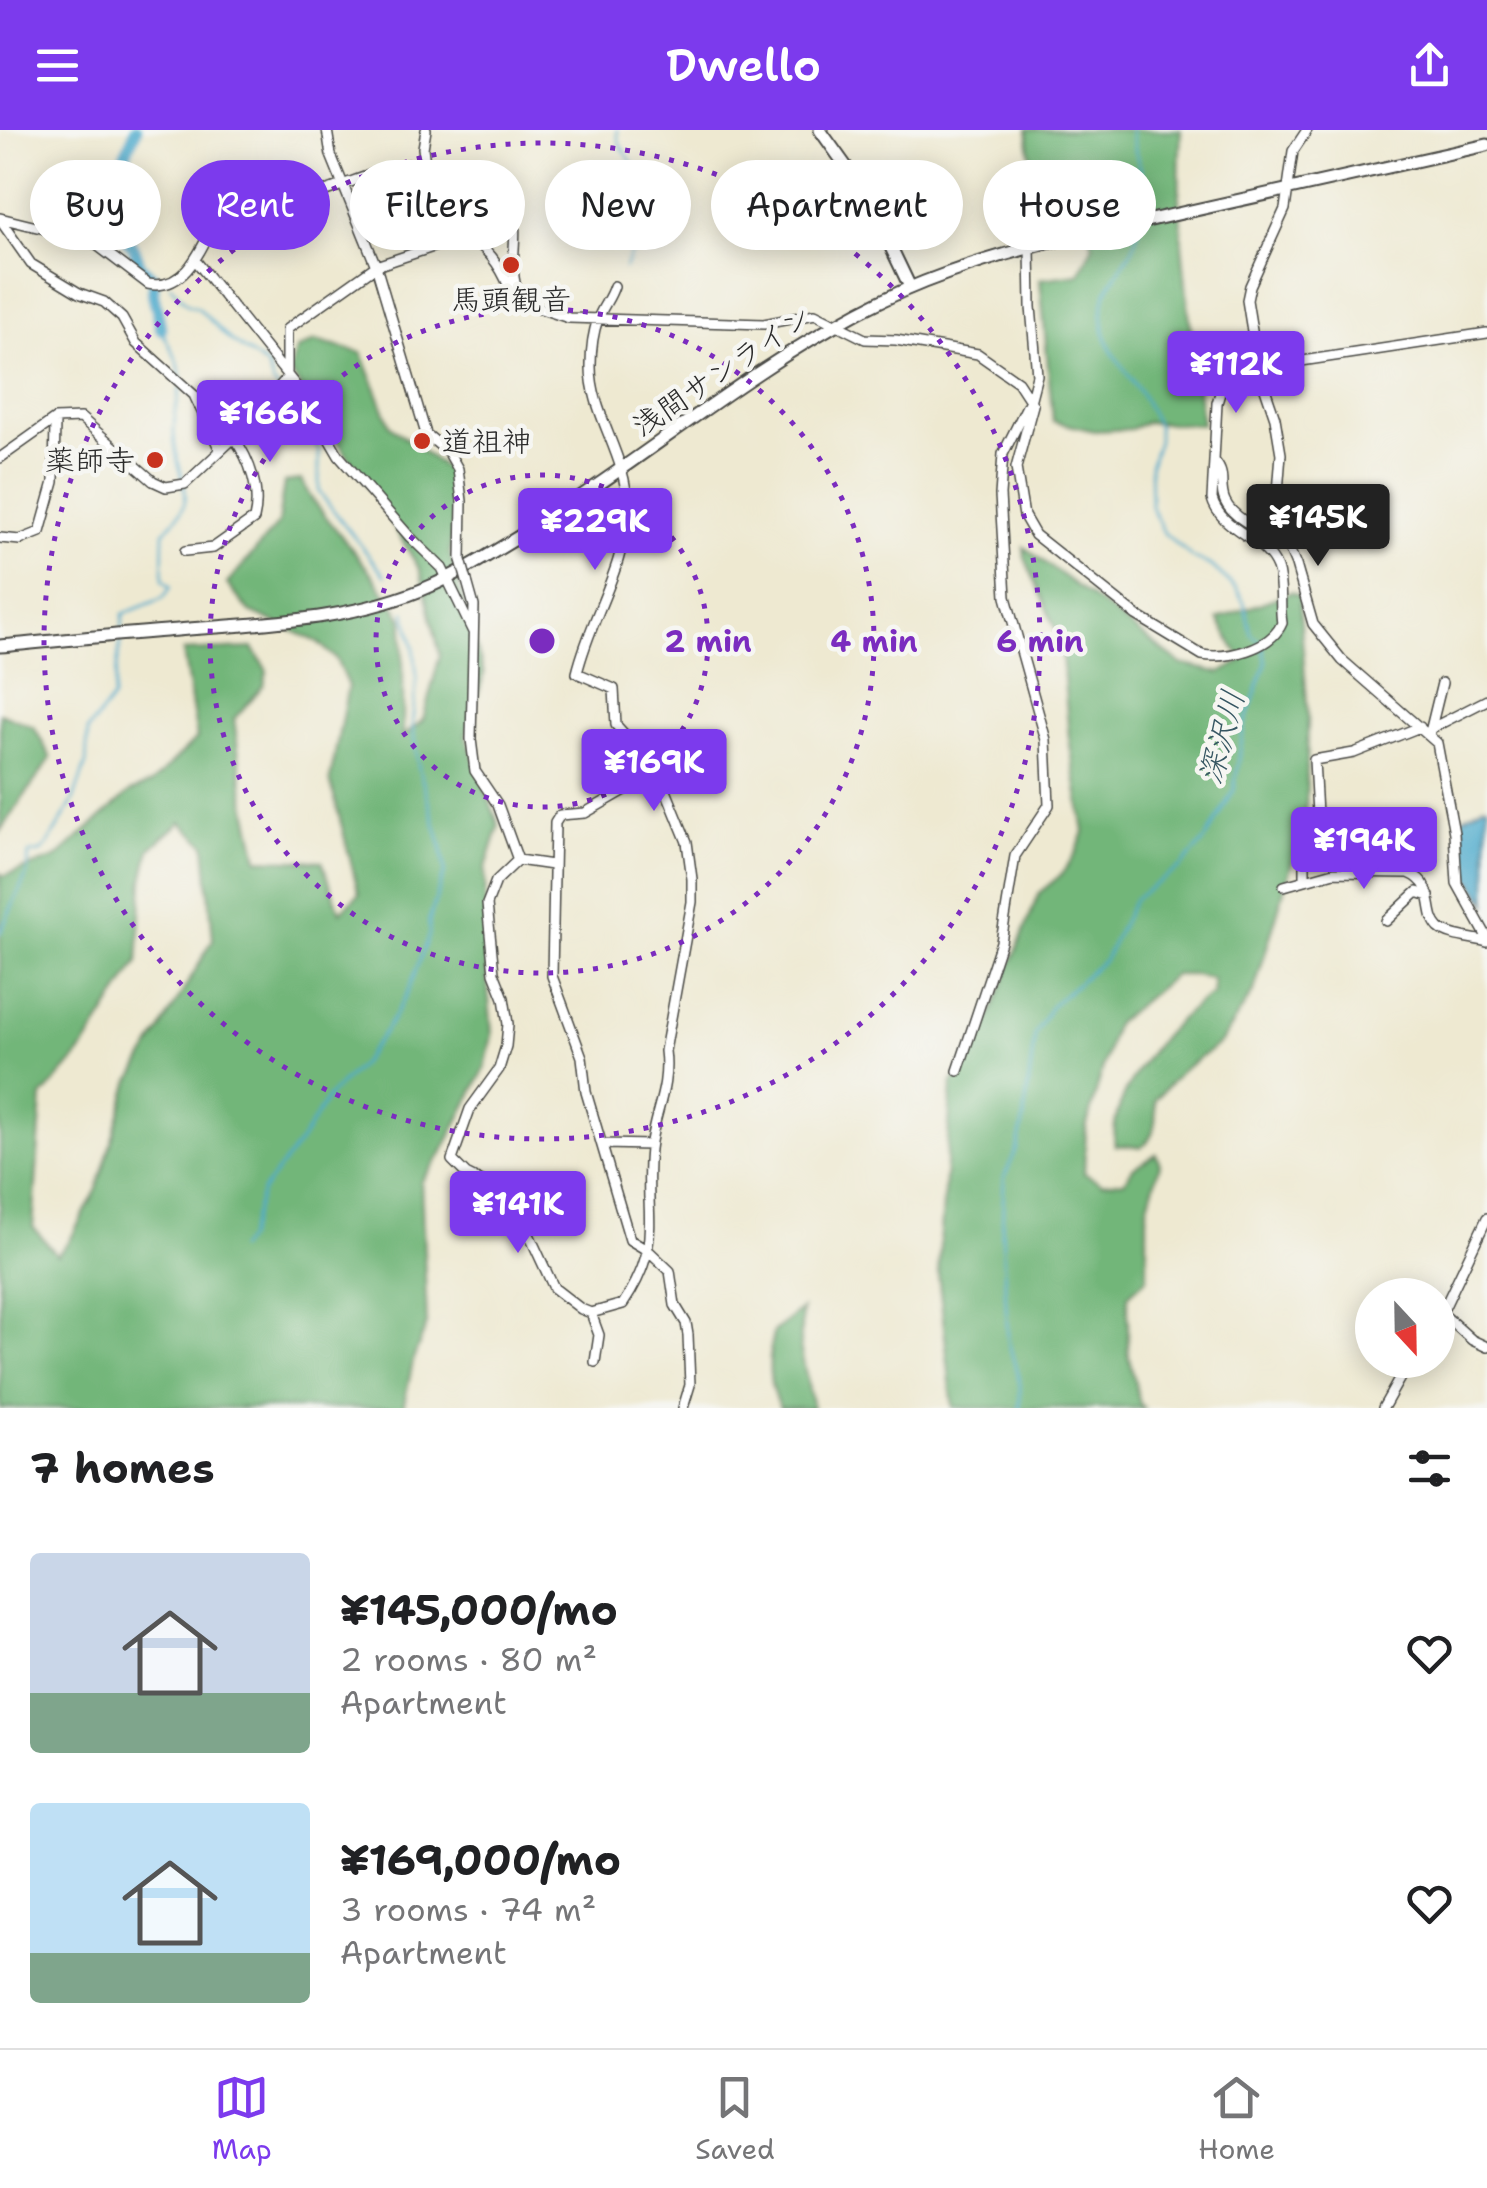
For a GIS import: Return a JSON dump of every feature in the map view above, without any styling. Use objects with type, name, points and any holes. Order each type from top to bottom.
[{"type":"main road","points":[[820,130],[864,193],[910,288]]},
{"type":"main road","name":"浅間サンライン","points":[[1156,218],[1487,144]]},
{"type":"main road","name":"浅間サンライン","points":[[0,646],[315,619],[408,594],[449,578],[562,510],[837,324],[910,288],[1022,250]]},
{"type":"street","points":[[328,130],[341,185],[376,266],[426,434],[449,453],[458,469],[461,560],[474,606],[471,740],[475,772],[498,805],[518,860]]},
{"type":"street","points":[[425,160],[426,130]]},
{"type":"street","points":[[1307,130],[1293,150],[1285,209],[1247,300],[1258,368],[1281,454],[1276,518],[1296,565],[1313,624],[1342,660],[1437,742],[1454,833],[1456,883],[1487,939]]},
{"type":"street","points":[[0,219],[90,240],[152,285],[166,284],[196,261],[216,218],[289,202],[350,181]]},
{"type":"street","points":[[0,219],[31,264],[79,293],[104,302],[122,318],[136,343],[194,395],[220,450]]},
{"type":"street","points":[[0,458],[55,419],[81,418],[138,470],[166,488],[186,484],[288,378],[287,329],[376,266],[464,236],[480,245],[503,272],[509,287],[516,287]]},
{"type":"street","points":[[514,250],[516,287],[526,300],[554,314],[764,324],[815,314],[865,339],[896,340],[978,354],[1018,382],[1031,398],[1030,423],[1016,468],[1024,516],[1035,535],[1136,615],[1202,655],[1222,656],[1268,640],[1282,624],[1276,568],[1266,553],[1216,512],[1212,500],[1216,404],[1223,383],[1236,371],[1487,332]]},
{"type":"street","points":[[958,1071],[1001,942],[1015,856],[1049,805],[1046,740],[1006,597],[1000,495],[1003,454],[1031,398],[1037,376],[1031,307],[1037,250]]},
{"type":"street","points":[[196,261],[304,396],[338,456],[449,578],[474,632]]},
{"type":"street","points":[[518,860],[496,881],[487,904],[494,974],[504,998],[508,1024],[506,1046],[499,1068],[470,1108],[452,1160],[466,1174],[486,1184],[514,1189],[522,1196],[528,1230],[554,1288],[580,1309],[592,1313],[623,1304],[636,1286],[650,1252],[650,1145],[668,1074],[665,1051],[692,902],[687,842],[658,771],[616,725],[614,689],[577,672],[623,551],[627,504],[620,469],[592,384],[590,363],[598,319],[610,303],[614,286]]},
{"type":"street","points":[[0,538],[20,540],[40,532],[54,482],[55,419]]},
{"type":"street","points":[[185,551],[213,548],[254,519],[254,476],[246,454],[234,438]]},
{"type":"street","points":[[1215,462],[1222,470],[1225,501],[1232,511],[1286,543]]},
{"type":"street","points":[[1427,730],[1442,683]]},
{"type":"street","points":[[1305,880],[1305,837],[1317,814],[1314,760],[1354,753],[1427,730],[1487,700]]},
{"type":"street","points":[[658,771],[584,813],[560,815],[554,823],[552,976],[582,1057],[586,1092],[630,1240],[670,1271],[676,1306],[686,1323],[690,1385],[684,1408]]},
{"type":"street","points":[[518,860],[552,865]]},
{"type":"street","points":[[1284,886],[1347,870],[1409,873],[1418,877],[1429,896],[1436,926],[1444,932],[1487,939]]},
{"type":"street","points":[[1386,920],[1412,895],[1418,892],[1429,896]]},
{"type":"street","points":[[604,1144],[650,1145]]},
{"type":"street","points":[[1455,1286],[1487,1218]]},
{"type":"street","points":[[592,1313],[599,1335],[594,1362]]},
{"type":"street","points":[[1455,1328],[1487,1346]]},
{"type":"street","points":[[1383,1408],[1400,1378]]},
{"type":"green space","points":[[1027,130],[1181,130],[1182,241],[1202,425],[1147,422],[1131,429],[1094,431],[1053,421],[1040,279],[1079,274],[1091,250],[1156,250],[1156,160],[1031,160]]},
{"type":"green space","points":[[315,341],[362,353],[390,426],[446,469],[454,502],[450,554],[484,674],[466,736],[499,826],[485,870],[492,1035],[485,1068],[441,1155],[421,1182],[427,1324],[414,1357],[403,1408],[0,1408],[0,873],[4,876],[56,858],[130,792],[152,783],[197,738],[183,651],[253,648],[267,671],[264,685],[234,719],[258,859],[322,861],[340,912],[359,894],[330,780],[348,686],[336,659],[318,642],[250,612],[227,584],[278,524],[284,482],[301,480],[403,619],[403,737],[423,720],[440,655],[420,570],[380,503],[290,372],[296,350]],"holes":[[[181,822],[205,844],[213,940],[129,1084],[97,1189],[70,1240],[57,1255],[33,1227],[42,1097],[80,1054],[138,962],[143,880],[150,849]]]},
{"type":"green space","points":[[1024,547],[1181,664],[1221,673],[1242,661],[1218,619],[1291,592],[1299,596],[1308,718],[1306,816],[1254,991],[1220,1043],[1181,1071],[1155,1100],[1154,1126],[1146,1143],[1141,1147],[1115,1145],[1121,1103],[1145,1059],[1179,1020],[1213,994],[1212,979],[1174,975],[1115,1024],[1086,1128],[1084,1173],[1102,1183],[1124,1181],[1133,1168],[1156,1154],[1160,1164],[1147,1208],[1147,1278],[1128,1295],[1128,1354],[1144,1408],[953,1408],[938,1273],[952,1084],[988,1023],[1039,893],[1061,875],[1084,832],[1069,738],[1061,642],[1025,558]]},
{"type":"green space","points":[[0,713],[34,727],[51,758],[0,831]]},
{"type":"green space","points":[[802,1309],[800,1347],[813,1408],[780,1408],[771,1381],[773,1332]]},
{"type":"water","points":[[1487,805],[1487,903],[1467,874],[1461,819]]},
{"type":"waterway","points":[[136,130],[125,155],[132,189],[123,223],[140,266],[154,279],[153,294],[161,329]]},
{"type":"waterway","points":[[617,130],[643,192],[639,230],[625,268]]},
{"type":"waterway","name":"深沢川","points":[[1131,130],[1138,160]]},
{"type":"waterway","name":"深沢川","points":[[1020,1408],[1020,1384],[1008,1340],[1002,1232],[1004,1178],[1018,1146],[1035,1034],[1051,1006],[1105,959],[1134,899],[1181,867],[1205,840],[1234,790],[1244,726],[1266,663],[1262,643],[1251,634],[1244,602],[1236,589],[1212,566],[1193,558],[1164,533],[1151,507],[1150,465],[1158,427],[1111,350],[1102,313],[1106,292],[1132,250]]},
{"type":"waterway","points":[[154,279],[163,281]]},
{"type":"waterway","points":[[170,285],[188,305],[198,308],[229,339],[267,366],[273,383],[305,420],[319,451],[319,492],[385,576]]},
{"type":"waterway","points":[[161,329],[178,362],[181,380]]},
{"type":"waterway","points":[[122,630],[123,614],[163,598],[171,587],[163,580],[164,532],[181,511],[185,495],[174,436],[180,388]]},
{"type":"waterway","points":[[238,1249],[247,1238],[262,1191],[328,1097],[361,1064],[389,1025],[407,994],[429,935],[429,920],[445,871],[419,769],[412,724],[417,678],[405,612]]},
{"type":"waterway","points":[[0,933],[27,874],[29,854],[41,852],[48,844],[73,801],[86,764],[88,730],[113,698],[121,638]]},
{"type":"place","name":"馬頭観音","points":[[511,265]]},
{"type":"place","name":"道祖神","points":[[422,441]]},
{"type":"place","name":"薬師寺","points":[[155,460]]}]
